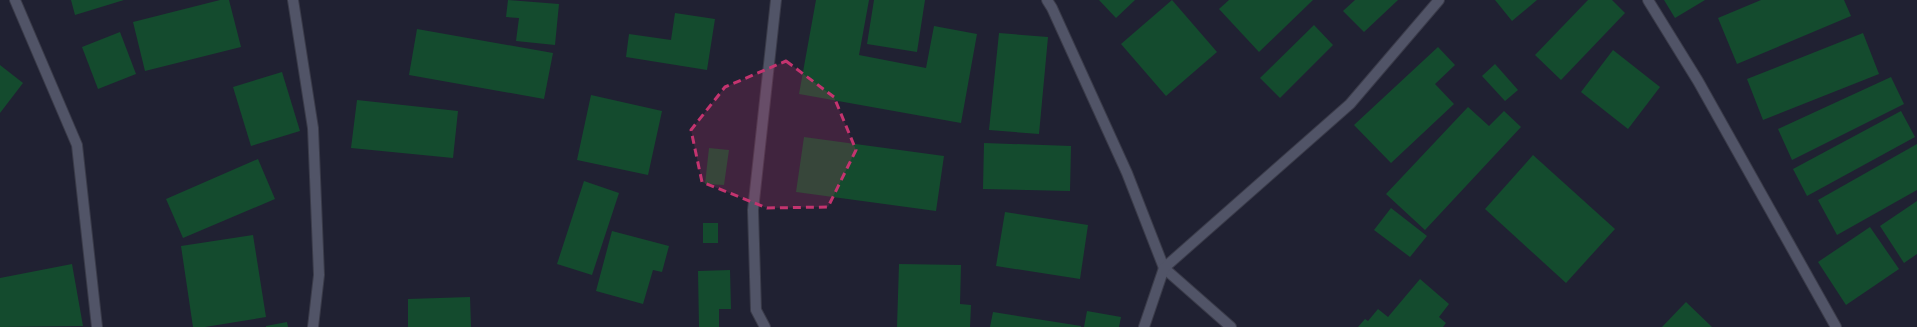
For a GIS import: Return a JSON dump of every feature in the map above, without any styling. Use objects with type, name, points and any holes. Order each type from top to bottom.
[{"type":"street","points":[[15,0],[77,145],[97,327]]},
{"type":"street","points":[[293,0],[313,128],[319,275],[313,327]]},
{"type":"street","points":[[765,327],[756,310],[752,210],[776,0]]},
{"type":"street","points":[[1047,0],[1127,173],[1164,268],[1231,327]]},
{"type":"street","points":[[1144,327],[1164,268],[1350,104],[1438,0]]},
{"type":"street","points":[[1648,0],[1702,88],[1836,327]]},
{"type":"highlighted area","points":[[786,61],[834,97],[856,150],[828,207],[767,208],[702,182],[691,130],[725,87]]},
{"type":"building","points":[[71,0],[124,0],[75,15]]},
{"type":"building","points":[[220,0],[229,0],[241,47],[145,71],[133,22]]},
{"type":"building","points":[[508,0],[559,4],[555,45],[516,41],[519,18],[506,17]]},
{"type":"building","points":[[816,0],[869,0],[859,55],[926,68],[934,26],[977,34],[961,123],[799,94]]},
{"type":"building","points":[[874,0],[925,0],[917,52],[867,44]]},
{"type":"building","points":[[1099,0],[1135,0],[1116,18]]},
{"type":"building","points":[[1172,0],[1217,52],[1166,96],[1121,44]]},
{"type":"building","points":[[1229,0],[1313,0],[1259,52],[1219,9]]},
{"type":"building","points":[[1355,0],[1398,0],[1364,32],[1343,11]]},
{"type":"building","points":[[1495,0],[1537,0],[1512,21]]},
{"type":"building","points":[[1588,0],[1612,0],[1625,13],[1561,80],[1535,55]]},
{"type":"building","points":[[1664,0],[1705,0],[1675,18]]},
{"type":"building","points":[[1761,0],[1844,0],[1851,16],[1737,64],[1718,18]]},
{"type":"building","points":[[675,13],[715,19],[707,70],[626,57],[629,34],[671,40]]},
{"type":"building","points":[[1314,25],[1333,45],[1280,98],[1260,78]]},
{"type":"building","points":[[417,29],[553,53],[544,99],[409,75]]},
{"type":"building","points":[[120,32],[136,74],[98,89],[82,47]]},
{"type":"building","points":[[999,33],[1048,37],[1039,134],[989,130]]},
{"type":"building","points":[[1863,33],[1879,74],[1763,120],[1747,79]]},
{"type":"building","points":[[1438,47],[1455,65],[1435,84],[1454,104],[1391,163],[1354,125]]},
{"type":"building","points":[[1613,50],[1660,87],[1628,129],[1581,92]]},
{"type":"building","points":[[1495,64],[1518,90],[1505,101],[1482,76]]},
{"type":"building","points":[[0,65],[23,83],[0,113]]},
{"type":"building","points":[[282,72],[300,131],[251,146],[233,87]]},
{"type":"building","points":[[1891,77],[1904,104],[1792,160],[1778,129]]},
{"type":"building","points":[[591,95],[662,111],[648,175],[577,160]]},
{"type":"building","points":[[357,100],[458,111],[453,158],[351,148]]},
{"type":"building","points":[[1468,107],[1489,126],[1504,111],[1521,127],[1425,230],[1386,194]]},
{"type":"building","points":[[1901,111],[1915,137],[1807,196],[1793,169]]},
{"type":"building","points":[[804,137],[944,156],[936,211],[796,192]]},
{"type":"building","points":[[984,143],[1071,146],[1070,191],[983,189]]},
{"type":"building","points":[[1917,144],[1917,190],[1837,235],[1818,200]]},
{"type":"building","points":[[709,148],[729,150],[724,185],[705,184]]},
{"type":"building","points":[[1533,155],[1615,229],[1566,283],[1485,209]]},
{"type":"building","points":[[258,159],[275,199],[183,238],[166,199]]},
{"type":"building","points":[[584,181],[619,193],[592,275],[557,264]]},
{"type":"building","points":[[1917,201],[1917,254],[1904,263],[1880,226]]},
{"type":"building","points":[[1391,208],[1427,236],[1410,257],[1374,230]]},
{"type":"building","points":[[1005,212],[1088,225],[1080,279],[996,266]]},
{"type":"building","points":[[703,223],[718,223],[718,243],[703,243]]},
{"type":"building","points":[[1870,227],[1899,269],[1846,305],[1818,262]]},
{"type":"building","points":[[612,231],[669,246],[662,272],[653,270],[643,304],[596,291]]},
{"type":"building","points":[[253,235],[266,317],[205,327],[193,327],[181,246]]},
{"type":"building","points":[[72,264],[83,326],[0,327],[0,278]]},
{"type":"building","points":[[899,264],[961,265],[960,304],[971,305],[970,327],[897,327]]},
{"type":"building","points":[[730,270],[731,309],[719,309],[719,327],[699,327],[698,271]]},
{"type":"building","points":[[1420,279],[1449,304],[1439,317],[1446,323],[1443,327],[1358,327],[1365,319],[1368,321],[1378,309],[1388,317]]},
{"type":"building","points":[[470,297],[471,327],[408,327],[408,299]]},
{"type":"building","points":[[1686,302],[1712,327],[1662,327]]},
{"type":"building","points":[[1087,311],[1121,317],[1119,327],[1084,327]]},
{"type":"building","points":[[993,312],[1081,326],[1081,327],[990,327]]},
{"type":"building","points":[[287,322],[288,327],[266,327],[266,326]]}]
